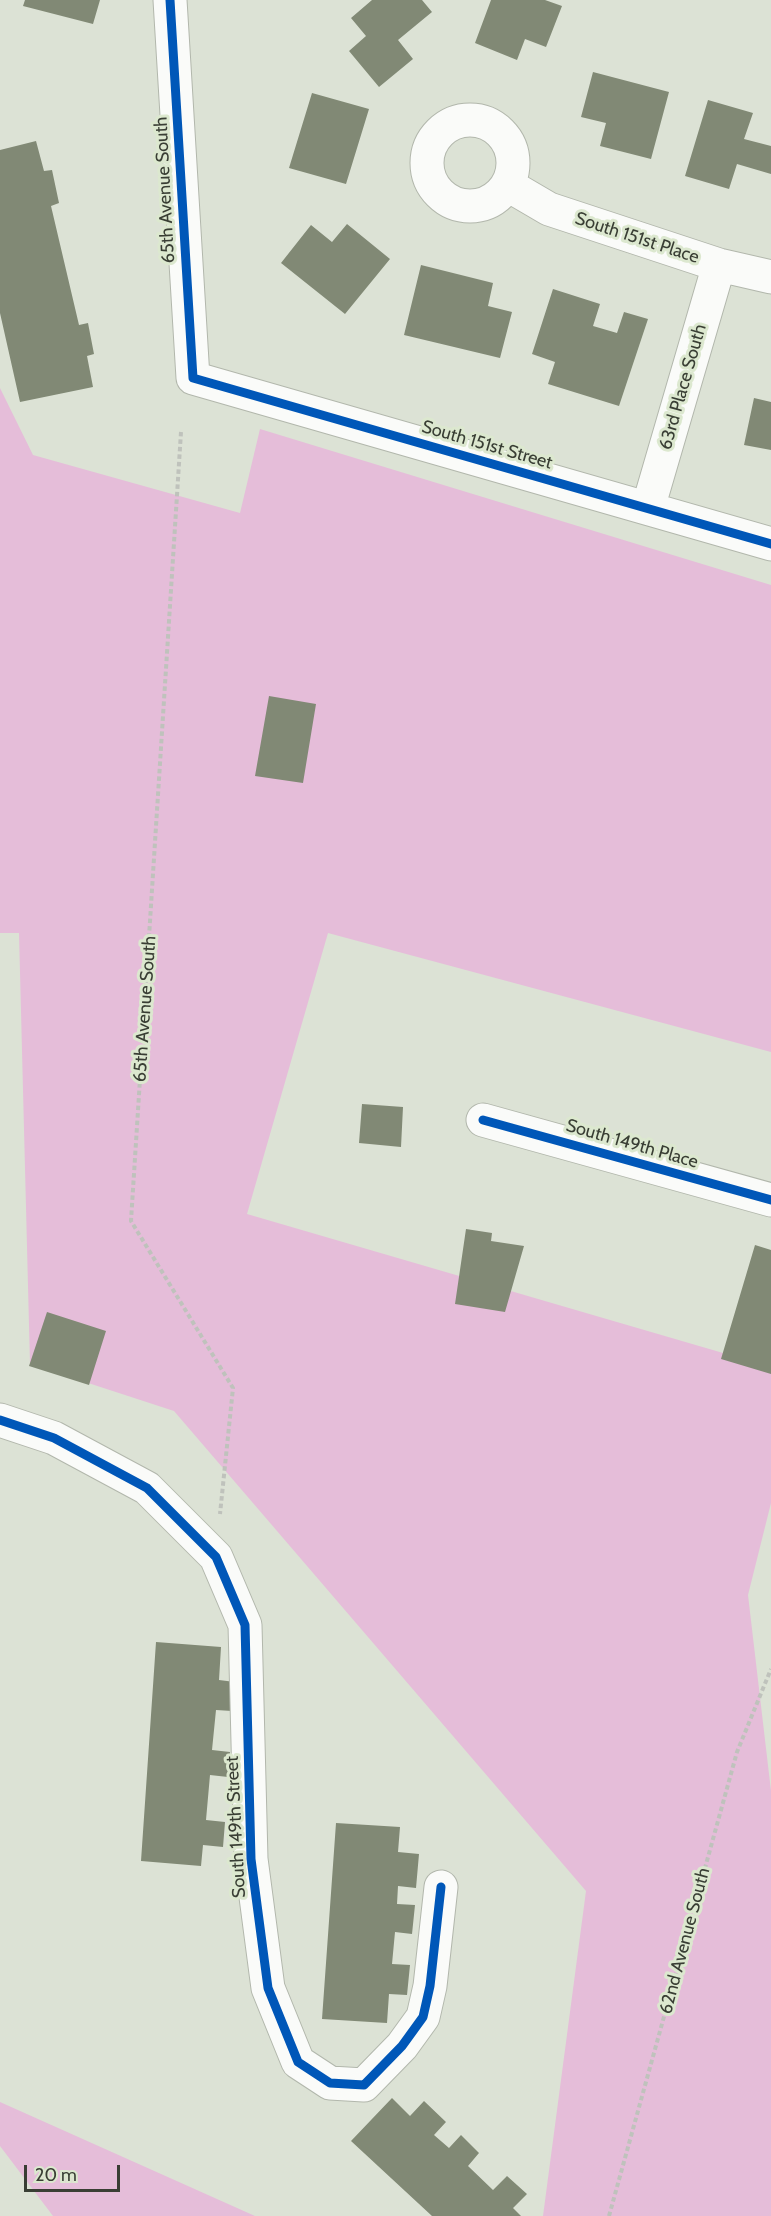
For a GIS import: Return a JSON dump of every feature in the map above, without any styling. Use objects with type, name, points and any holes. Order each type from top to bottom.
[{"type":"street","name":"65th Avenue South","points":[[170,0],[193,378]]},
{"type":"street","name":"South 151st Place","points":[[508,185],[549,209],[719,265],[771,277]]},
{"type":"street","name":"63rd Place South","points":[[648,508],[719,265]]},
{"type":"street","name":"South 151st Street","points":[[193,378],[771,544]]},
{"type":"street","name":"South 149th Place","points":[[483,1120],[771,1200]]},
{"type":"street","name":"South 149th Street","points":[[0,1420],[54,1438],[147,1488],[216,1557],[245,1625],[251,1859],[268,1988],[298,2062],[330,2083],[364,2085],[402,2046],[423,2018],[430,1986],[441,1887]]},
{"type":"shaded area","points":[[0,388],[33,455],[240,513],[260,429],[771,585],[771,1052],[328,933],[247,1214],[771,1367],[771,1503],[748,1595],[771,1791],[771,2216],[543,2216],[586,1891],[174,1411],[30,1364],[19,933],[0,933]]},
{"type":"shaded area","points":[[0,2102],[255,2216],[53,2216],[0,2146]]},
{"type":"building","points":[[25,0],[100,0],[93,24],[23,6]]},
{"type":"building","points":[[372,0],[422,0],[432,12],[398,40],[413,59],[379,87],[349,51],[366,36],[351,18]]},
{"type":"building","points":[[491,0],[545,0],[562,6],[546,47],[525,39],[517,60],[475,43]]},
{"type":"building","points":[[593,72],[669,92],[651,159],[600,146],[606,123],[581,117]]},
{"type":"building","points":[[312,93],[369,109],[346,184],[289,168]]},
{"type":"building","points":[[708,100],[753,113],[744,139],[771,146],[771,174],[737,164],[729,189],[685,176]]},
{"type":"building","points":[[36,141],[44,171],[52,170],[59,203],[51,206],[79,325],[88,323],[94,354],[87,356],[93,387],[20,402],[0,313],[0,150]]},
{"type":"building","points":[[347,224],[390,259],[345,314],[281,263],[311,225],[332,242]]},
{"type":"building","points":[[421,265],[493,283],[488,306],[512,312],[500,358],[404,335]]},
{"type":"building","points":[[553,289],[600,304],[593,326],[617,333],[624,312],[648,319],[619,406],[548,384],[555,362],[532,354]]},
{"type":"building","points":[[754,398],[771,402],[771,450],[744,445]]},
{"type":"building","points":[[269,696],[316,704],[303,783],[255,776]]},
{"type":"building","points":[[362,1104],[403,1107],[401,1147],[359,1143]]},
{"type":"building","points":[[466,1229],[492,1233],[491,1241],[524,1246],[505,1312],[455,1304]]},
{"type":"building","points":[[755,1245],[771,1250],[771,1374],[721,1359]]},
{"type":"building","points":[[47,1312],[106,1331],[89,1385],[29,1366]]},
{"type":"building","points":[[156,1642],[221,1647],[219,1680],[235,1682],[232,1711],[216,1710],[212,1750],[230,1752],[228,1777],[210,1775],[206,1820],[225,1822],[223,1847],[203,1845],[201,1866],[141,1861]]},
{"type":"building","points":[[336,1823],[400,1827],[398,1852],[419,1854],[416,1888],[398,1886],[397,1904],[415,1905],[412,1934],[395,1932],[392,1964],[410,1965],[407,1995],[389,1994],[387,2023],[322,2019]]},
{"type":"building","points":[[392,2098],[410,2116],[424,2101],[446,2122],[434,2135],[449,2148],[461,2135],[479,2153],[468,2166],[493,2190],[507,2176],[527,2194],[513,2208],[521,2216],[432,2216],[351,2141]]},
{"type":"cycle path","points":[[170,0],[193,378],[771,544]]},
{"type":"cycle path","points":[[483,1120],[771,1200]]},
{"type":"cycle path","points":[[0,1420],[54,1438],[147,1488],[216,1557],[245,1625],[251,1859],[268,1988],[298,2062],[330,2083],[364,2085],[402,2046],[423,2017],[430,1986],[441,1887]]}]
